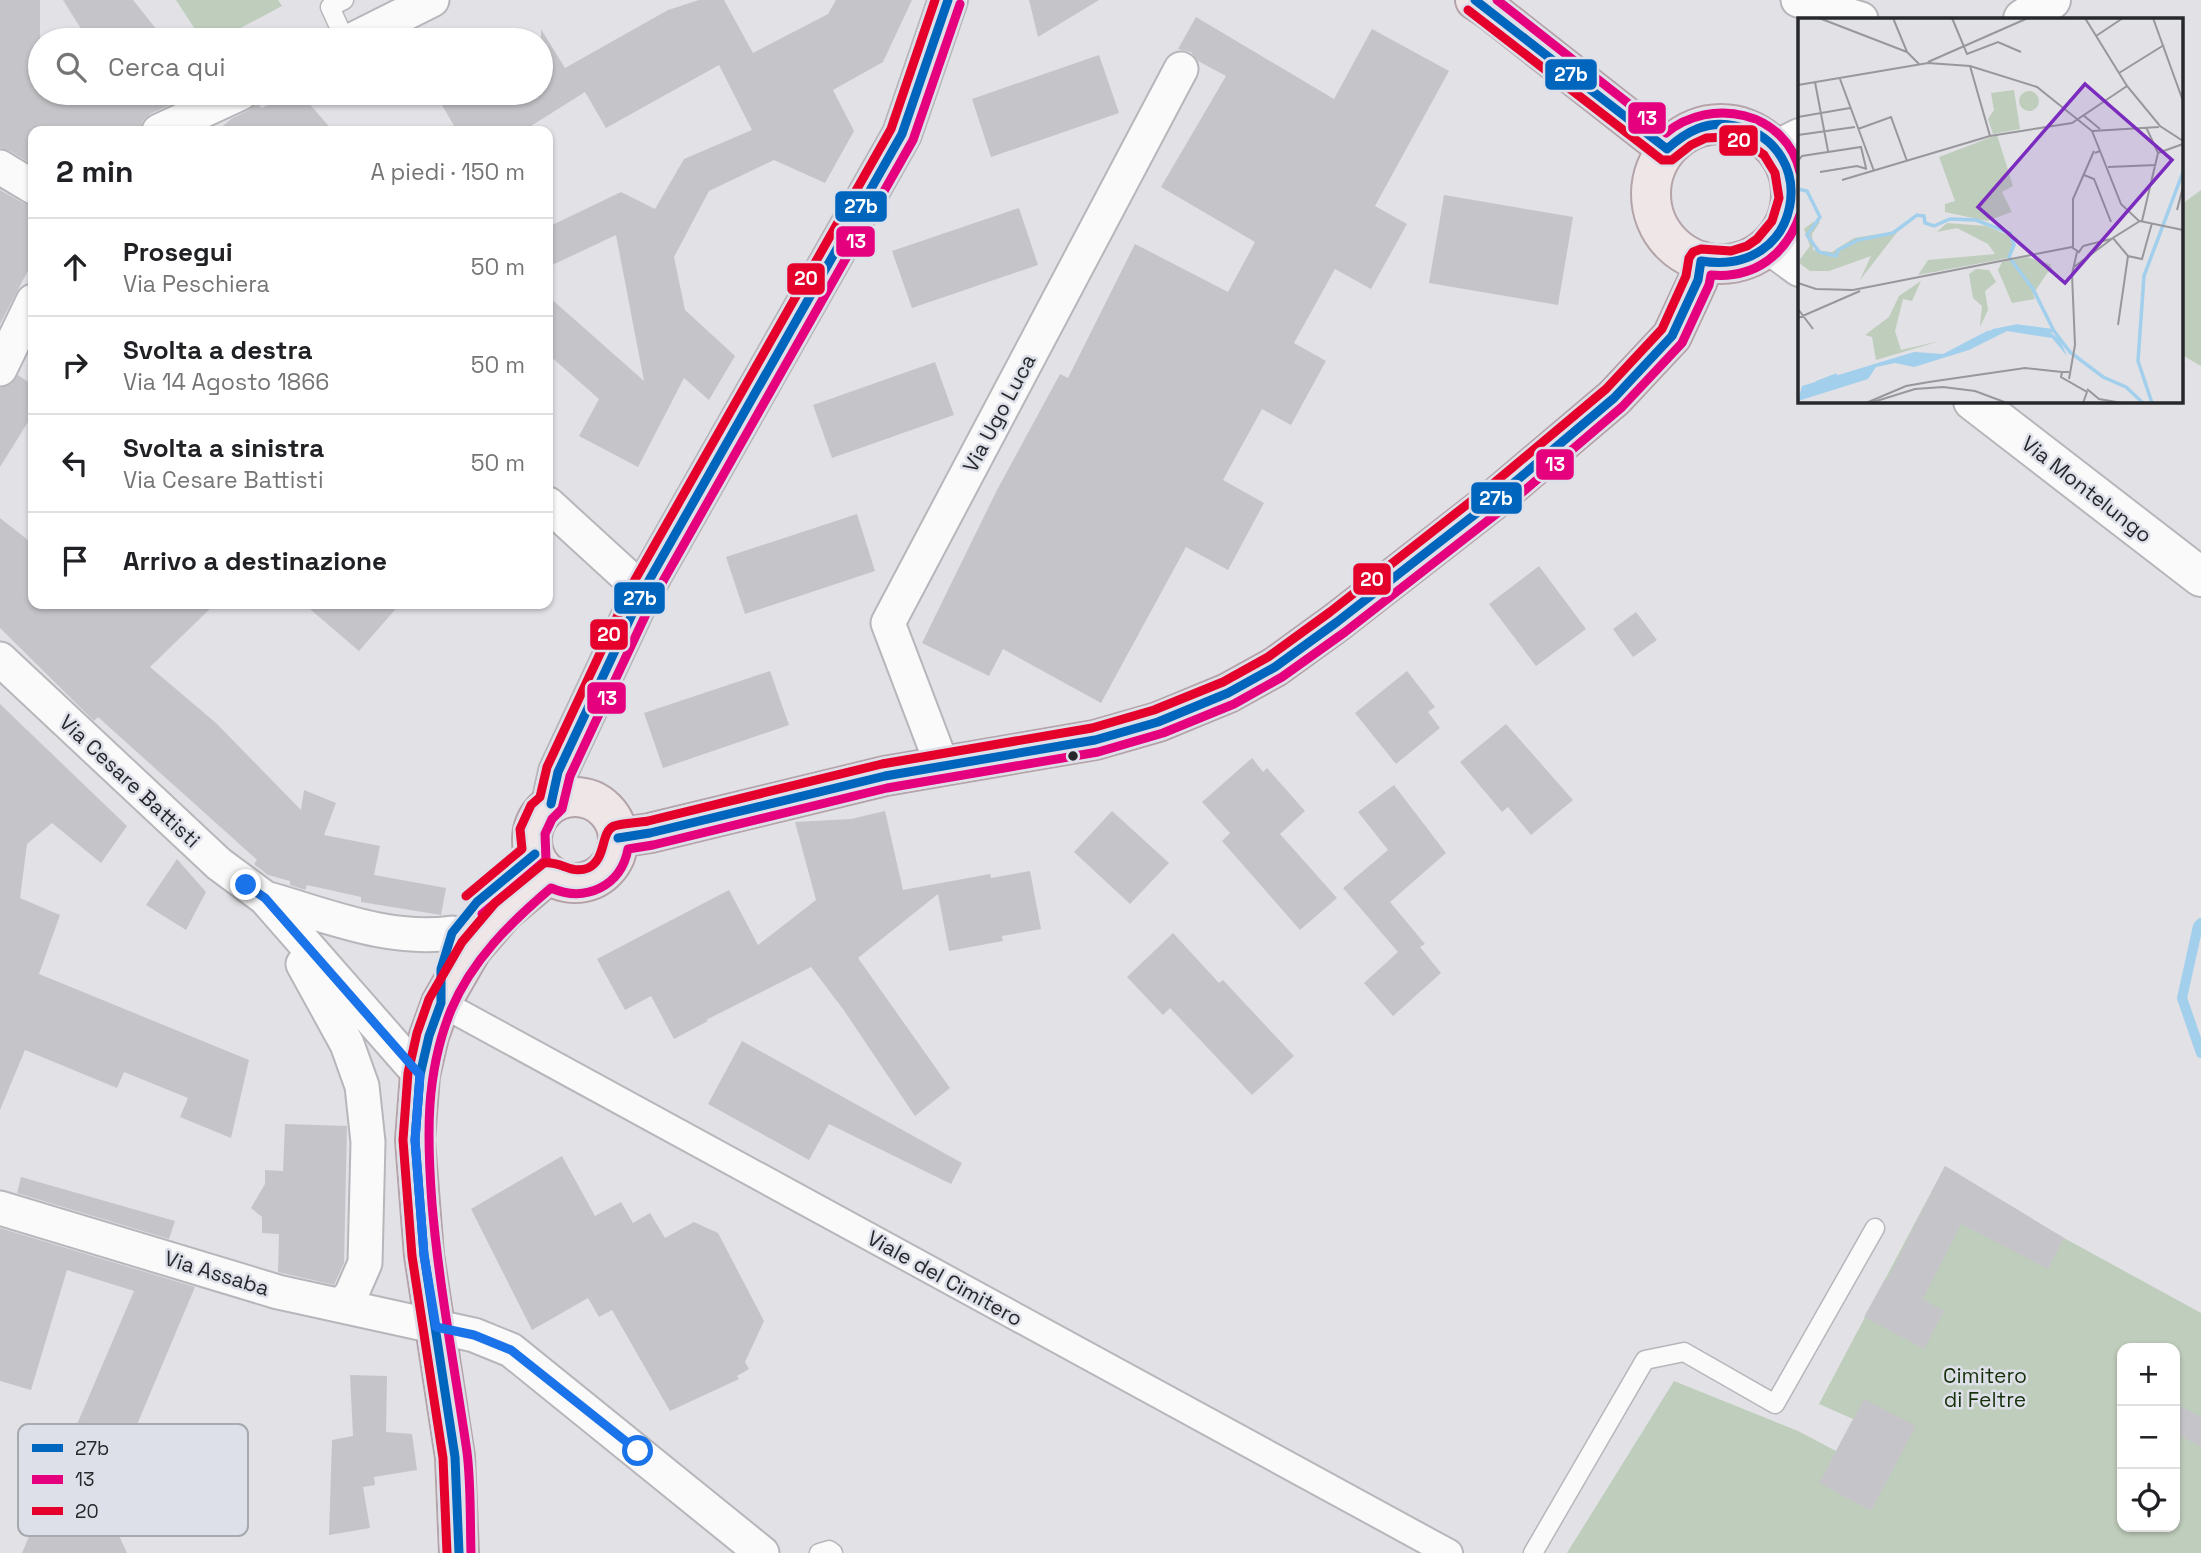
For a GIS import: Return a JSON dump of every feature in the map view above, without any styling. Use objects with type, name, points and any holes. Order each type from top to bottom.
[{"type":"main road","points":[[1475,0],[1667,149]]},
{"type":"main road","points":[[1722,124],[1742,127],[1788,144],[1790,209],[1783,229],[1770,245],[1755,256],[1719,264],[1701,261],[1680,251],[1664,234],[1654,214],[1651,191],[1656,169],[1667,149],[1683,135],[1701,126],[1722,124]]},
{"type":"main road","points":[[618,838],[650,833],[885,776],[1095,740],[1158,722],[1228,693],[1275,667],[1338,622],[1496,498],[1615,398],[1672,336],[1698,280],[1701,261]]},
{"type":"main road","points":[[575,796],[600,804],[616,825],[618,838],[617,852],[611,864],[589,881],[575,883],[561,881],[542,864],[532,844],[536,821],[551,804],[575,796]]},
{"type":"main road","points":[[441,1003],[441,969],[452,933],[477,902],[542,864]]},
{"type":"main road","points":[[459,1553],[455,1457],[424,1255],[415,1140],[420,1075],[429,1036],[441,1003],[472,949],[542,864]]},
{"type":"street","points":[[376,28],[432,0]]},
{"type":"street","points":[[551,804],[558,772],[643,591],[902,134],[948,0]]},
{"type":"street","points":[[1798,0],[1858,18]]},
{"type":"street","points":[[2024,18],[2051,0]]},
{"type":"street","name":"Via Ugo Luca","points":[[942,765],[888,623],[1181,69]]},
{"type":"street","points":[[196,124],[224,105]]},
{"type":"street","points":[[0,167],[28,184]]},
{"type":"street","points":[[1770,245],[1798,266]]},
{"type":"street","points":[[0,369],[28,312]]},
{"type":"street","name":"Via Montelungo","points":[[1974,402],[2201,578]]},
{"type":"street","points":[[553,509],[643,591]]},
{"type":"street","name":"Via Cesare Battisti","points":[[0,659],[219,864],[265,898],[420,1075]]},
{"type":"street","name":"Via Cesare Battisti","points":[[265,898],[386,932],[431,936],[452,933]]},
{"type":"street","name":"Via Cesare Battisti","points":[[265,898],[347,1044],[362,1086],[368,1142],[365,1263],[351,1295],[342,1304]]},
{"type":"street","name":"Viale del Cimitero","points":[[441,1003],[1449,1553]]},
{"type":"street","name":"Via Assaba","points":[[0,1208],[278,1292],[474,1335],[511,1350],[762,1553]]},
{"type":"lane","points":[[340,28],[330,7],[344,0]]},
{"type":"lane","points":[[1533,1553],[1645,1360],[1684,1352],[1775,1404],[1875,1228]]},
{"type":"lane","points":[[819,1553],[829,1550],[833,1553]]},
{"type":"green space","points":[[176,0],[278,0],[282,6],[241,28],[194,28]]},
{"type":"green space","points":[[2201,190],[2201,366],[2184,356],[2184,203]]},
{"type":"green space","name":"Cimitero di Feltre","points":[[1945,1166],[2064,1238],[2201,1313],[2201,1553],[1567,1553],[1674,1381],[1798,1431],[1836,1451],[1853,1419],[1819,1404]]},
{"type":"building","points":[[0,0],[40,0],[40,28],[28,28],[28,105],[169,105],[150,114],[142,126],[28,126],[28,162],[0,148]]},
{"type":"building","points":[[63,0],[133,0],[155,28],[80,28]]},
{"type":"building","points":[[699,0],[724,0],[753,53],[828,14],[836,0],[912,0],[883,62],[833,90],[854,131],[825,183],[774,160],[709,191],[674,257],[685,310],[735,356],[709,400],[684,378],[638,467],[579,436],[599,399],[553,358],[553,300],[644,381],[616,235],[553,265],[553,225],[621,192],[655,209],[684,159],[752,130],[719,65],[606,128],[585,92],[531,126],[454,126],[442,105],[553,105],[553,48],[565,68],[668,10]]},
{"type":"building","points":[[1029,0],[1099,0],[1038,37]]},
{"type":"building","points":[[1196,17],[1334,99],[1372,29],[1449,71],[1375,206],[1407,224],[1371,289],[1335,269],[1294,343],[1326,361],[1291,425],[1262,409],[1223,480],[1264,503],[1228,570],[1186,547],[1101,703],[1003,649],[989,676],[922,643],[997,490],[1060,374],[1068,378],[1135,244],[1228,292],[1255,242],[1161,187],[1226,76],[1198,61],[1191,52],[1178,49]]},
{"type":"building","points":[[1099,55],[1119,113],[991,157],[972,99]]},
{"type":"building","points":[[255,105],[262,108],[268,105],[310,105],[329,126],[223,126]]},
{"type":"building","points":[[0,190],[28,204],[28,271],[0,324]]},
{"type":"building","points":[[1444,195],[1573,217],[1558,305],[1429,283]]},
{"type":"building","points":[[1019,208],[1038,265],[912,308],[892,251]]},
{"type":"building","points":[[935,362],[954,415],[832,458],[813,405]]},
{"type":"building","points":[[18,375],[28,382],[28,422],[0,467],[0,388],[11,384]]},
{"type":"building","points":[[857,514],[875,571],[745,614],[726,557]]},
{"type":"building","points":[[0,518],[28,540],[28,609],[210,609],[150,667],[216,723],[301,810],[304,790],[336,803],[324,835],[380,846],[374,875],[446,888],[441,915],[361,902],[361,897],[307,885],[305,890],[290,885],[290,881],[268,875],[254,864],[257,860],[98,717],[94,721],[0,628]]},
{"type":"building","points":[[1539,566],[1586,629],[1536,666],[1489,604]]},
{"type":"building","points":[[310,609],[396,609],[359,651]]},
{"type":"building","points":[[1636,612],[1657,640],[1633,657],[1613,629]]},
{"type":"building","points":[[770,671],[789,725],[663,768],[644,713]]},
{"type":"building","points":[[1407,671],[1435,707],[1428,712],[1440,728],[1396,764],[1355,713]]},
{"type":"building","points":[[0,704],[127,826],[101,863],[52,823],[27,844],[20,898],[60,915],[39,974],[249,1060],[231,1138],[180,1117],[188,1098],[124,1072],[117,1088],[25,1050],[0,1110]]},
{"type":"building","points":[[1506,724],[1573,800],[1531,835],[1508,807],[1502,812],[1460,762]]},
{"type":"building","points":[[1252,758],[1263,772],[1267,768],[1305,811],[1280,834],[1337,898],[1300,930],[1222,841],[1230,833],[1202,802]]},
{"type":"building","points":[[1394,785],[1446,853],[1390,902],[1425,944],[1420,947],[1441,973],[1393,1016],[1364,983],[1398,952],[1343,888],[1388,850],[1358,812]]},
{"type":"building","points":[[885,811],[903,890],[990,874],[991,878],[1030,871],[1041,929],[1002,936],[1003,941],[949,951],[938,894],[858,958],[950,1088],[915,1116],[843,1009],[811,967],[674,1039],[651,996],[625,1010],[597,959],[729,890],[758,945],[816,900],[795,822],[851,819]]},
{"type":"building","points":[[1112,811],[1169,863],[1130,904],[1074,852]]},
{"type":"building","points":[[177,859],[206,892],[186,930],[146,905]]},
{"type":"building","points":[[1173,933],[1219,983],[1223,980],[1294,1056],[1252,1095],[1170,1008],[1163,1015],[1127,977]]},
{"type":"building","points":[[742,1041],[962,1163],[951,1184],[829,1124],[809,1160],[708,1104]]},
{"type":"building","points":[[285,1124],[347,1126],[344,1263],[334,1285],[278,1272],[279,1234],[262,1233],[262,1217],[251,1208],[265,1184],[265,1170],[283,1171]]},
{"type":"building","points":[[562,1156],[595,1216],[621,1202],[633,1223],[650,1213],[665,1238],[694,1222],[718,1233],[764,1321],[745,1362],[749,1369],[737,1376],[739,1379],[670,1411],[612,1310],[599,1317],[588,1298],[532,1330],[471,1209]]},
{"type":"building","points":[[1945,1166],[2064,1238],[2048,1269],[1961,1224],[1923,1299],[1944,1311],[1924,1349],[1864,1317],[1885,1279],[1887,1280]]},
{"type":"building","points":[[21,1177],[175,1221],[169,1239],[17,1193]]},
{"type":"building","points":[[0,1228],[195,1287],[137,1424],[77,1424],[134,1291],[67,1270],[31,1390],[0,1381]]},
{"type":"building","points":[[350,1375],[387,1376],[386,1432],[412,1434],[417,1470],[374,1477],[375,1485],[363,1487],[370,1528],[329,1535],[332,1440],[353,1436]]},
{"type":"building","points":[[1864,1399],[1916,1426],[1871,1511],[1819,1483]]},
{"type":"building","points":[[2180,1406],[2201,1417],[2201,1447],[2180,1436]]},
{"type":"building","points":[[29,1536],[119,1536],[127,1553],[22,1553]]},
{"type":"waterway","points":[[2201,923],[2198,926],[2182,998],[2201,1053]]},
{"type":"transit line","name":"20","points":[[466,896],[522,849],[520,829],[531,805],[540,797],[547,767],[632,585],[891,129],[935,0]]},
{"type":"transit line","name":"27b","points":[[551,804],[558,772],[643,591],[902,134],[948,0]]},
{"type":"transit line","name":"27b","points":[[1475,0],[1667,149]]},
{"type":"transit line","name":"13","points":[[1497,0],[1666,133],[1684,122],[1704,115],[1724,113],[1745,116],[1763,123],[1779,135],[1792,151],[1798,167]]},
{"type":"transit line","name":"13","points":[[482,914],[546,860],[545,834],[552,819],[562,809],[570,776],[654,597],[913,140],[960,4]]},
{"type":"transit line","name":"20","points":[[447,1553],[443,1458],[412,1256],[403,1140],[408,1073],[417,1033],[429,999],[462,942],[495,903],[544,863],[576,870],[588,868],[598,858],[607,834],[614,826],[648,821],[882,764],[1092,728],[1154,710],[1223,682],[1268,657],[1330,612],[1488,488],[1606,389],[1662,329],[1686,276],[1689,258],[1693,252],[1701,249],[1731,251],[1747,246],[1757,239],[1772,221],[1779,198],[1775,173],[1764,155],[1747,143],[1727,137],[1706,138],[1691,145],[1672,160],[1662,160],[1468,10]]},
{"type":"transit line","name":"27b","points":[[1667,149],[1698,128],[1735,126],[1763,138],[1781,157],[1790,181],[1790,207],[1780,231],[1762,250],[1736,261],[1701,261]]},
{"type":"transit line","name":"13","points":[[471,1552],[467,1452],[443,1297],[432,1204],[430,1106],[436,1058],[451,1010],[481,959],[507,929],[551,888],[564,892],[589,892],[610,882],[618,873],[628,849],[887,788],[1098,752],[1163,733],[1234,704],[1282,677],[1345,632],[1504,508],[1622,407],[1682,343],[1711,275],[1741,273],[1766,262],[1786,242],[1798,220]]},
{"type":"transit line","name":"27b","points":[[618,838],[650,833],[885,776],[1095,740],[1158,722],[1228,693],[1275,667],[1337,622],[1496,498],[1614,398],[1672,336],[1698,280],[1701,261]]},
{"type":"transit line","name":"27b","points":[[459,1553],[455,1457],[424,1255],[415,1140],[420,1075],[429,1036],[441,1003],[441,969],[452,933],[477,902],[535,854]]},
{"type":"route","points":[[246,885],[265,898],[420,1075],[415,1140],[424,1255],[436,1327],[474,1335],[511,1350],[638,1451]]}]
